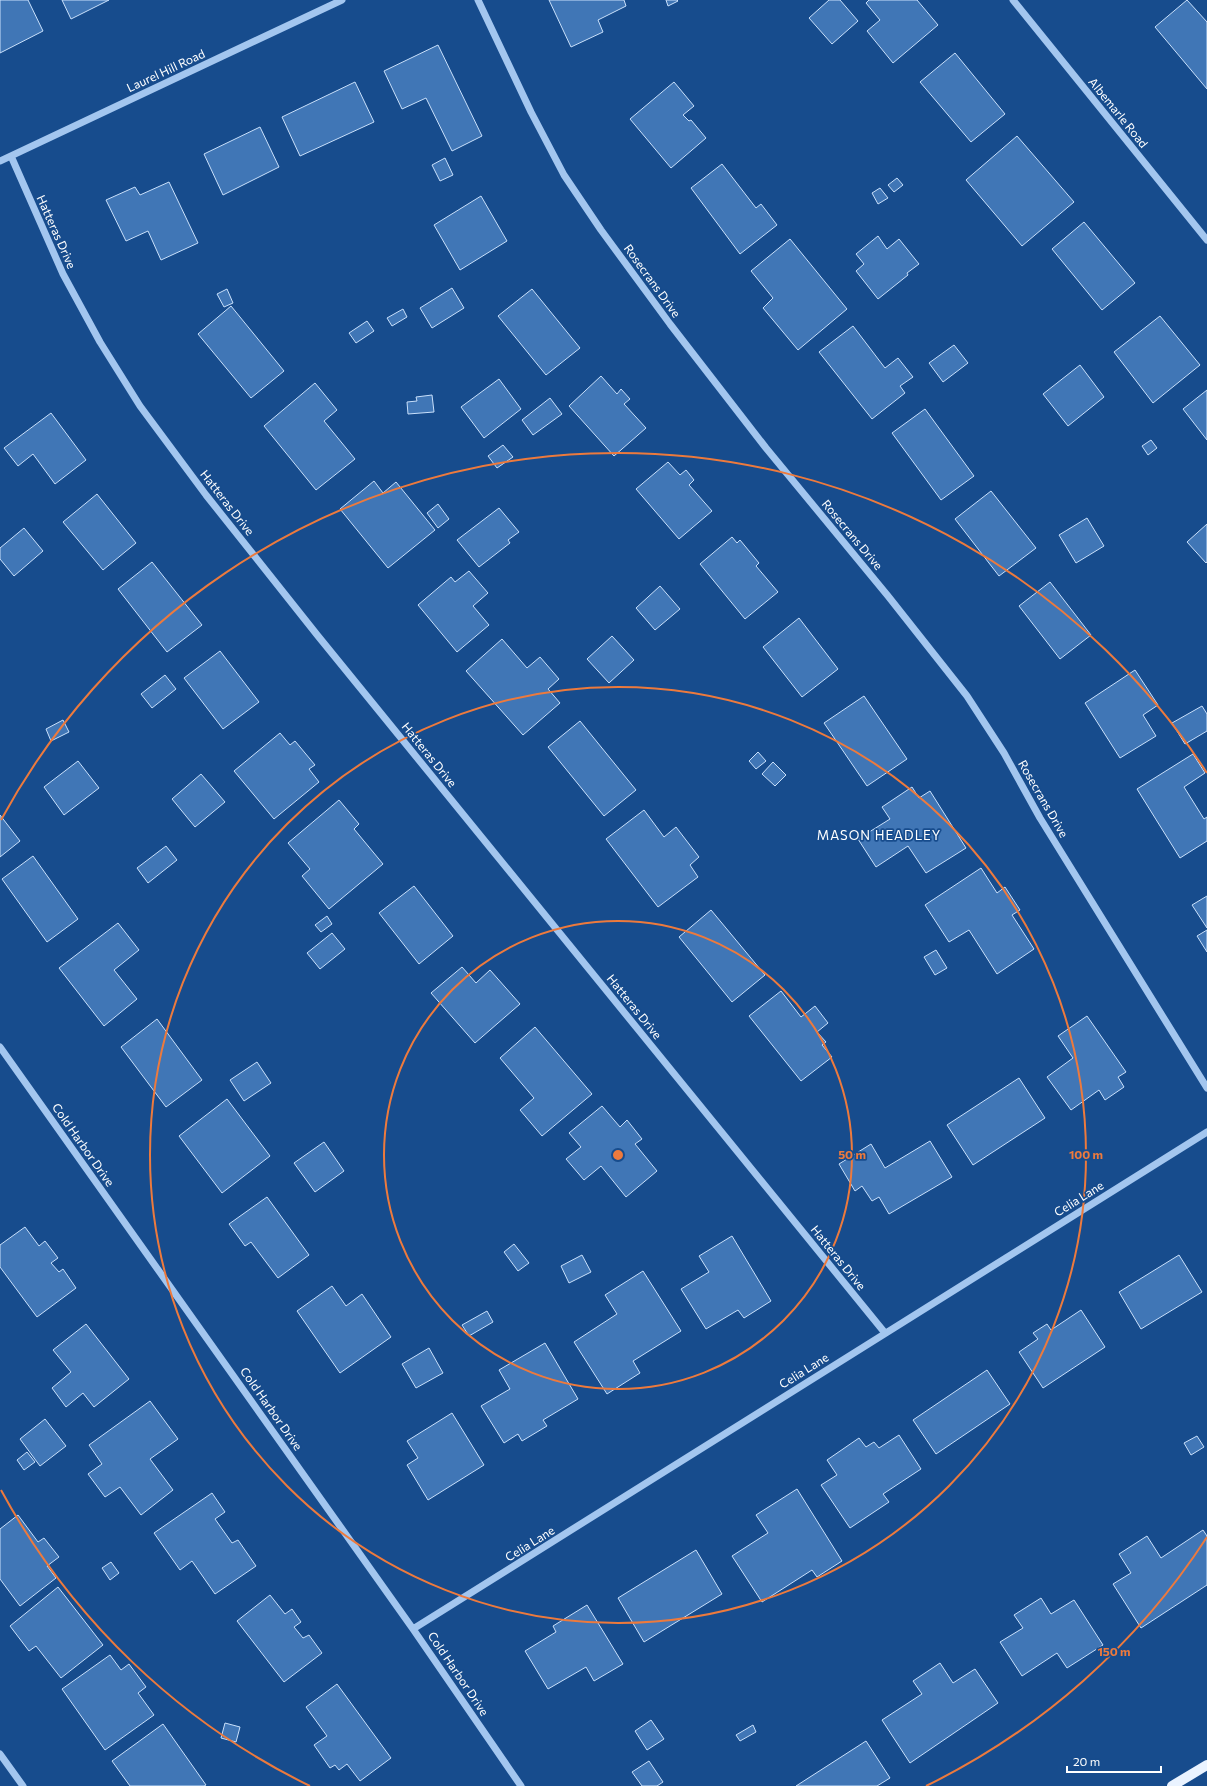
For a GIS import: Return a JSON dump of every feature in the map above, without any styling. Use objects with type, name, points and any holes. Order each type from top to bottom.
[{"type":"main road","points":[[1172,1786],[1207,1765]]},
{"type":"street","name":"Laurel Hill Road","points":[[0,161],[342,0]]},
{"type":"street","name":"Rosecrans Drive","points":[[478,0],[531,112],[564,175],[601,230],[670,324],[766,448],[888,596],[967,696],[1004,753],[1040,818],[1207,1088]]},
{"type":"street","name":"Albemarle Road","points":[[1013,0],[1207,240]]},
{"type":"street","name":"Hatteras Drive","points":[[11,156],[63,274],[100,342],[140,406],[206,495],[318,636],[885,1333]]},
{"type":"street","name":"Cold Harbor Drive","points":[[0,1047],[414,1629],[521,1786]]},
{"type":"street","name":"Celia Lane","points":[[414,1629],[1207,1132]]},
{"type":"street","points":[[0,1754],[23,1786]]},
{"type":"building","points":[[0,0],[28,0],[43,31],[0,53]]},
{"type":"building","points":[[62,0],[109,0],[71,19]]},
{"type":"building","points":[[549,0],[624,0],[626,6],[598,20],[603,32],[571,47]]},
{"type":"building","points":[[666,0],[677,0],[678,1],[668,6]]},
{"type":"building","points":[[829,0],[840,0],[858,21],[832,44],[809,18]]},
{"type":"building","points":[[869,0],[917,0],[938,25],[893,63],[867,31],[880,20],[866,3]]},
{"type":"building","points":[[1187,0],[1207,22],[1207,89],[1155,27]]},
{"type":"building","points":[[438,45],[482,136],[452,151],[426,98],[402,109],[384,71]]},
{"type":"building","points":[[955,53],[1005,114],[971,142],[920,82]]},
{"type":"building","points":[[355,82],[374,122],[300,156],[282,117]]},
{"type":"building","points":[[674,82],[694,106],[683,115],[689,121],[691,120],[706,138],[671,168],[630,119]]},
{"type":"building","points":[[260,127],[279,167],[223,195],[204,154]]},
{"type":"building","points":[[1017,136],[1074,202],[1022,246],[966,180]]},
{"type":"building","points":[[445,158],[453,175],[440,181],[432,165]]},
{"type":"building","points":[[722,164],[756,208],[761,204],[777,225],[740,254],[691,188]]},
{"type":"building","points":[[897,178],[903,185],[894,192],[888,185]]},
{"type":"building","points":[[169,182],[198,243],[161,260],[148,231],[126,241],[106,200],[135,187],[140,195]]},
{"type":"building","points":[[880,188],[888,198],[878,204],[872,193]]},
{"type":"building","points":[[481,196],[507,241],[460,270],[434,225]]},
{"type":"building","points":[[1084,222],[1135,283],[1102,310],[1052,249]]},
{"type":"building","points":[[878,236],[887,249],[899,239],[919,264],[907,273],[908,275],[878,299],[856,271],[864,264],[856,254]]},
{"type":"building","points":[[790,239],[847,309],[798,350],[763,308],[773,298],[751,271]]},
{"type":"building","points":[[452,288],[464,308],[432,328],[420,308]]},
{"type":"building","points":[[227,289],[233,303],[224,307],[217,294]]},
{"type":"building","points":[[532,289],[580,348],[546,375],[498,316]]},
{"type":"building","points":[[231,306],[284,371],[251,398],[198,334]]},
{"type":"building","points":[[403,309],[407,317],[392,326],[387,318]]},
{"type":"building","points":[[1160,316],[1200,365],[1153,403],[1114,352]]},
{"type":"building","points":[[367,321],[374,331],[356,343],[349,333]]},
{"type":"building","points":[[853,326],[885,368],[898,358],[913,377],[900,386],[905,393],[872,419],[819,352]]},
{"type":"building","points":[[954,345],[968,363],[943,382],[929,363]]},
{"type":"building","points":[[1080,365],[1104,397],[1068,426],[1043,394]]},
{"type":"building","points":[[601,376],[617,394],[621,389],[630,399],[624,404],[646,428],[614,456],[569,406]]},
{"type":"building","points":[[499,379],[521,409],[484,438],[461,407]]},
{"type":"building","points":[[315,383],[337,410],[324,421],[355,459],[316,490],[264,426]]},
{"type":"building","points":[[1207,390],[1207,440],[1183,409]]},
{"type":"building","points":[[432,395],[434,412],[408,414],[407,402],[417,401],[416,397]]},
{"type":"building","points":[[550,398],[562,414],[533,435],[522,420]]},
{"type":"building","points":[[925,409],[974,476],[941,500],[892,433]]},
{"type":"building","points":[[51,413],[86,460],[55,484],[33,454],[18,466],[4,448]]},
{"type":"building","points":[[1151,440],[1157,448],[1148,455],[1142,446]]},
{"type":"building","points":[[503,445],[513,457],[497,468],[488,456]]},
{"type":"building","points":[[668,462],[680,475],[686,470],[694,480],[689,485],[712,511],[679,539],[636,489]]},
{"type":"building","points":[[374,481],[383,493],[396,482],[435,530],[388,568],[340,509]]},
{"type":"building","points":[[991,491],[1036,548],[999,576],[955,519]]},
{"type":"building","points":[[97,494],[136,543],[103,570],[63,522]]},
{"type":"building","points":[[438,504],[449,519],[438,528],[427,513]]},
{"type":"building","points":[[499,508],[519,532],[508,540],[510,543],[479,567],[457,540]]},
{"type":"building","points":[[1087,518],[1104,546],[1076,563],[1059,535]]},
{"type":"building","points":[[1207,524],[1207,562],[1206,563],[1187,542]]},
{"type":"building","points":[[24,528],[43,551],[14,576],[0,559],[0,548]]},
{"type":"building","points":[[732,537],[737,543],[740,540],[759,563],[756,566],[778,592],[745,619],[700,564]]},
{"type":"building","points":[[152,562],[202,625],[167,652],[118,589]]},
{"type":"building","points":[[469,571],[488,593],[473,606],[489,625],[457,652],[418,605],[451,577],[455,582]]},
{"type":"building","points":[[1050,582],[1091,635],[1060,659],[1019,606]]},
{"type":"building","points":[[660,586],[680,609],[655,630],[636,608]]},
{"type":"building","points":[[799,618],[838,669],[802,697],[763,647]]},
{"type":"building","points":[[612,636],[634,660],[609,683],[587,659]]},
{"type":"building","points":[[502,639],[527,668],[540,657],[559,679],[548,689],[560,703],[523,735],[466,671]]},
{"type":"building","points":[[220,651],[259,702],[223,729],[184,678]]},
{"type":"building","points":[[1135,670],[1158,705],[1143,715],[1156,736],[1120,758],[1085,703]]},
{"type":"building","points":[[165,675],[176,689],[152,708],[141,694]]},
{"type":"building","points":[[864,696],[907,759],[867,786],[824,723]]},
{"type":"building","points":[[1202,706],[1207,714],[1207,731],[1185,744],[1172,723]]},
{"type":"building","points":[[63,720],[69,732],[51,741],[46,729]]},
{"type":"building","points":[[580,721],[636,790],[604,816],[548,747]]},
{"type":"building","points":[[280,733],[290,745],[295,741],[315,765],[309,769],[319,782],[274,819],[234,771]]},
{"type":"building","points":[[758,752],[766,761],[756,769],[749,761]]},
{"type":"building","points":[[1193,754],[1205,773],[1184,787],[1204,819],[1207,817],[1207,841],[1180,858],[1137,789]]},
{"type":"building","points":[[78,761],[99,788],[64,815],[44,787]]},
{"type":"building","points":[[773,762],[786,775],[775,786],[762,774]]},
{"type":"building","points":[[201,774],[225,802],[195,827],[172,799]]},
{"type":"building","points":[[912,787],[919,798],[930,791],[966,848],[926,873],[908,846],[876,867],[858,839],[890,819],[882,807]]},
{"type":"building","points":[[339,800],[359,824],[354,829],[383,864],[329,909],[302,876],[310,869],[288,843]]},
{"type":"building","points":[[644,810],[664,837],[676,827],[699,857],[690,865],[698,877],[658,907],[606,839]]},
{"type":"building","points":[[0,815],[20,841],[0,857]]},
{"type":"building","points":[[166,846],[177,860],[148,883],[137,868]]},
{"type":"building","points":[[33,856],[78,919],[47,942],[2,879]]},
{"type":"building","points":[[981,868],[997,893],[1005,887],[1020,910],[1012,915],[1034,949],[997,974],[969,930],[949,942],[925,905]]},
{"type":"building","points":[[414,886],[453,936],[419,964],[379,913]]},
{"type":"building","points":[[1207,896],[1207,928],[1192,905]]},
{"type":"building","points":[[711,910],[765,975],[732,1002],[679,937]]},
{"type":"building","points":[[327,916],[332,924],[321,932],[315,925]]},
{"type":"building","points":[[118,923],[139,950],[114,970],[137,999],[104,1026],[59,968]]},
{"type":"building","points":[[1207,930],[1207,952],[1197,936]]},
{"type":"building","points":[[332,933],[345,949],[320,969],[307,953]]},
{"type":"building","points":[[936,950],[947,968],[935,975],[924,957]]},
{"type":"building","points":[[462,967],[476,983],[490,970],[520,1004],[475,1043],[431,993]]},
{"type":"building","points":[[781,991],[801,1017],[815,1006],[828,1023],[817,1032],[826,1042],[822,1045],[832,1057],[801,1081],[749,1016]]},
{"type":"building","points":[[1087,1016],[1126,1072],[1118,1077],[1124,1087],[1105,1100],[1099,1090],[1071,1110],[1047,1077],[1073,1058],[1058,1036]]},
{"type":"building","points":[[157,1019],[202,1080],[166,1107],[121,1047]]},
{"type":"building","points":[[535,1027],[592,1094],[542,1136],[520,1110],[534,1098],[500,1058]]},
{"type":"building","points":[[257,1062],[271,1083],[244,1101],[230,1080]]},
{"type":"building","points":[[1019,1078],[1045,1118],[973,1165],[947,1125]]},
{"type":"building","points":[[227,1099],[270,1156],[222,1193],[179,1136]]},
{"type":"building","points":[[602,1106],[620,1127],[627,1120],[642,1139],[635,1144],[657,1171],[626,1197],[601,1166],[584,1180],[566,1159],[581,1147],[569,1133]]},
{"type":"building","points":[[930,1141],[952,1177],[889,1214],[879,1197],[872,1201],[862,1186],[855,1191],[839,1164],[871,1144],[885,1168]]},
{"type":"building","points":[[324,1142],[344,1171],[315,1192],[294,1163]]},
{"type":"building","points":[[267,1197],[309,1255],[278,1278],[251,1242],[245,1246],[229,1224]]},
{"type":"building","points":[[25,1227],[39,1246],[45,1241],[58,1258],[51,1263],[59,1272],[63,1269],[76,1288],[37,1317],[0,1267],[0,1245]]},
{"type":"building","points":[[732,1236],[771,1301],[744,1318],[738,1310],[706,1329],[681,1289],[709,1272],[699,1256]]},
{"type":"building","points":[[514,1244],[529,1263],[518,1271],[504,1252]]},
{"type":"building","points":[[582,1255],[591,1272],[569,1283],[561,1266]]},
{"type":"building","points":[[1179,1255],[1202,1292],[1141,1329],[1119,1292]]},
{"type":"building","points":[[643,1271],[681,1331],[633,1361],[640,1373],[607,1394],[574,1342],[617,1314],[605,1295]]},
{"type":"building","points":[[332,1286],[346,1306],[362,1294],[391,1337],[340,1373],[297,1311]]},
{"type":"building","points":[[1081,1310],[1105,1347],[1043,1388],[1019,1352],[1038,1339],[1033,1333],[1047,1324],[1051,1330]]},
{"type":"building","points":[[487,1311],[493,1322],[469,1336],[462,1325]]},
{"type":"building","points":[[86,1324],[129,1379],[94,1407],[83,1393],[66,1407],[52,1388],[71,1372],[53,1350]]},
{"type":"building","points":[[545,1343],[578,1399],[543,1420],[547,1426],[522,1441],[518,1434],[504,1443],[481,1406],[510,1389],[499,1370]]},
{"type":"building","points":[[429,1348],[443,1373],[416,1388],[402,1364]]},
{"type":"building","points":[[987,1370],[1010,1404],[936,1454],[913,1420]]},
{"type":"building","points":[[150,1401],[178,1439],[150,1459],[173,1490],[141,1515],[120,1487],[105,1497],[88,1474],[102,1464],[89,1445]]},
{"type":"building","points":[[452,1413],[484,1465],[428,1500],[407,1465],[418,1458],[407,1441]]},
{"type":"building","points":[[45,1419],[66,1446],[40,1466],[20,1439]]},
{"type":"building","points":[[899,1435],[921,1469],[883,1494],[889,1502],[850,1528],[821,1485],[837,1475],[827,1460],[859,1438],[866,1447],[874,1442],[879,1448]]},
{"type":"building","points":[[1197,1436],[1204,1447],[1191,1455],[1184,1443]]},
{"type":"building","points":[[27,1452],[35,1462],[24,1470],[17,1460]]},
{"type":"building","points":[[797,1489],[842,1561],[817,1577],[812,1570],[762,1602],[732,1556],[768,1533],[756,1515]]},
{"type":"building","points":[[212,1493],[225,1512],[215,1519],[232,1543],[238,1540],[256,1566],[215,1594],[192,1561],[180,1570],[154,1533]]},
{"type":"building","points":[[18,1515],[38,1542],[44,1538],[59,1557],[47,1566],[56,1578],[20,1606],[0,1579],[0,1529]]},
{"type":"building","points":[[1203,1530],[1207,1536],[1207,1585],[1141,1628],[1113,1584],[1131,1573],[1119,1554],[1147,1536],[1161,1558]]},
{"type":"building","points":[[696,1550],[722,1594],[644,1642],[618,1598]]},
{"type":"building","points":[[111,1562],[119,1573],[110,1580],[102,1568]]},
{"type":"building","points":[[58,1587],[103,1645],[61,1678],[36,1646],[29,1651],[10,1626]]},
{"type":"building","points":[[270,1595],[285,1614],[292,1609],[301,1622],[294,1627],[303,1638],[309,1635],[322,1653],[284,1682],[237,1621]]},
{"type":"building","points":[[1041,1598],[1051,1614],[1074,1600],[1103,1645],[1067,1668],[1057,1653],[1022,1676],[1000,1642],[1023,1628],[1014,1615]]},
{"type":"building","points":[[587,1605],[623,1664],[594,1681],[586,1667],[548,1689],[525,1651],[556,1632],[553,1626]]},
{"type":"building","points":[[110,1655],[121,1670],[129,1664],[146,1687],[138,1693],[154,1715],[105,1750],[62,1689]]},
{"type":"building","points":[[940,1663],[953,1683],[975,1669],[998,1703],[910,1763],[882,1720],[922,1694],[913,1681]]},
{"type":"building","points":[[337,1684],[391,1758],[360,1781],[347,1764],[339,1770],[335,1765],[330,1768],[314,1745],[327,1736],[306,1707]]},
{"type":"building","points":[[651,1720],[664,1739],[647,1750],[635,1731]]},
{"type":"building","points":[[225,1723],[240,1727],[236,1742],[221,1738]]},
{"type":"building","points":[[163,1724],[206,1785],[130,1786],[112,1761]]},
{"type":"building","points":[[753,1725],[756,1732],[740,1741],[736,1735]]},
{"type":"building","points":[[866,1741],[890,1778],[877,1786],[796,1786]]},
{"type":"building","points":[[649,1761],[663,1782],[657,1786],[642,1786],[632,1772]]},
{"type":"district","name":"MASON HEADLEY","points":[[879,835]]}]
